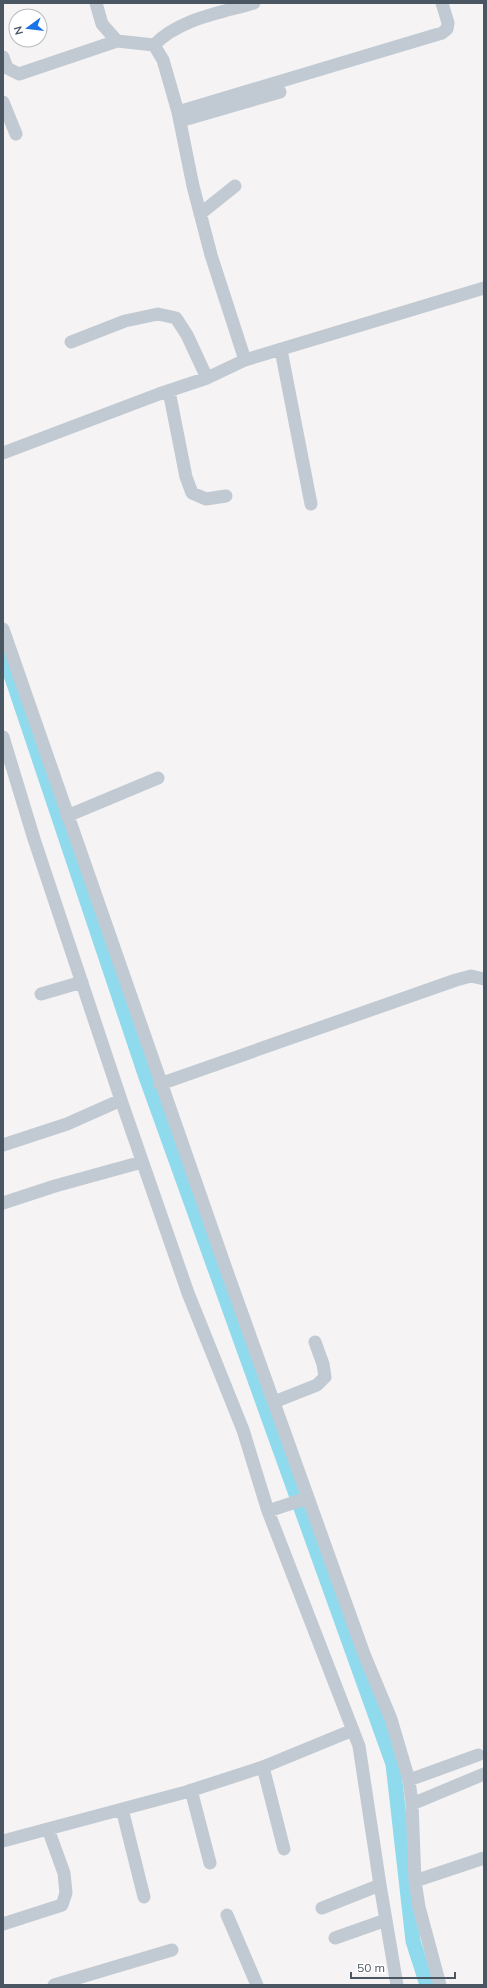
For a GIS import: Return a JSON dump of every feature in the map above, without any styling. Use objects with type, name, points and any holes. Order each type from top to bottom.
[{"type":"street","points":[[96,3],[102,24],[117,41]]},
{"type":"street","points":[[154,45],[164,35],[187,24],[254,3]]},
{"type":"street","points":[[179,117],[436,36],[447,30],[448,22],[442,3]]},
{"type":"street","points":[[3,57],[7,68],[19,74],[117,41],[154,45]]},
{"type":"street","points":[[154,45],[162,60],[179,117],[200,214],[211,255],[245,360]]},
{"type":"street","points":[[179,117],[280,92]]},
{"type":"street","points":[[3,102],[16,134]]},
{"type":"street","points":[[200,214],[235,186]]},
{"type":"street","points":[[3,453],[207,378],[245,360],[484,288]]},
{"type":"street","points":[[71,342],[126,321],[158,314],[176,318],[187,335],[207,378]]},
{"type":"street","points":[[281,350],[311,504]]},
{"type":"street","points":[[169,391],[186,477],[192,493],[206,499],[226,496]]},
{"type":"street","points":[[3,629],[160,1084],[274,1402],[306,1499],[364,1654],[391,1719],[409,1780],[419,1907],[440,1985]]},
{"type":"street","points":[[3,737],[34,839],[142,1162],[188,1293],[242,1430],[270,1510],[359,1746],[397,1985]]},
{"type":"street","points":[[67,816],[158,778]]},
{"type":"street","points":[[160,1084],[456,980],[471,976],[484,979]]},
{"type":"street","points":[[41,994],[82,982]]},
{"type":"street","points":[[3,1145],[67,1124],[121,1100]]},
{"type":"street","points":[[3,1203],[48,1188],[142,1162]]},
{"type":"street","points":[[274,1402],[317,1385],[325,1377],[323,1364],[315,1342]]},
{"type":"street","points":[[270,1510],[306,1499]]},
{"type":"street","points":[[3,1841],[191,1790],[263,1767],[353,1730]]},
{"type":"street","points":[[409,1780],[478,1755]]},
{"type":"street","points":[[263,1767],[284,1849]]},
{"type":"street","points":[[412,1804],[484,1774]]},
{"type":"street","points":[[191,1790],[210,1863]]},
{"type":"street","points":[[122,1809],[144,1897]]},
{"type":"street","points":[[3,1924],[62,1906],[66,1893],[64,1873],[48,1829]]},
{"type":"street","points":[[416,1881],[484,1858]]},
{"type":"street","points":[[322,1908],[380,1885]]},
{"type":"street","points":[[227,1915],[257,1985]]},
{"type":"street","points":[[335,1938],[386,1920]]},
{"type":"street","points":[[54,1985],[172,1950]]},
{"type":"waterway","points":[[3,651],[145,1074],[393,1764],[413,1941],[427,1985]]}]
